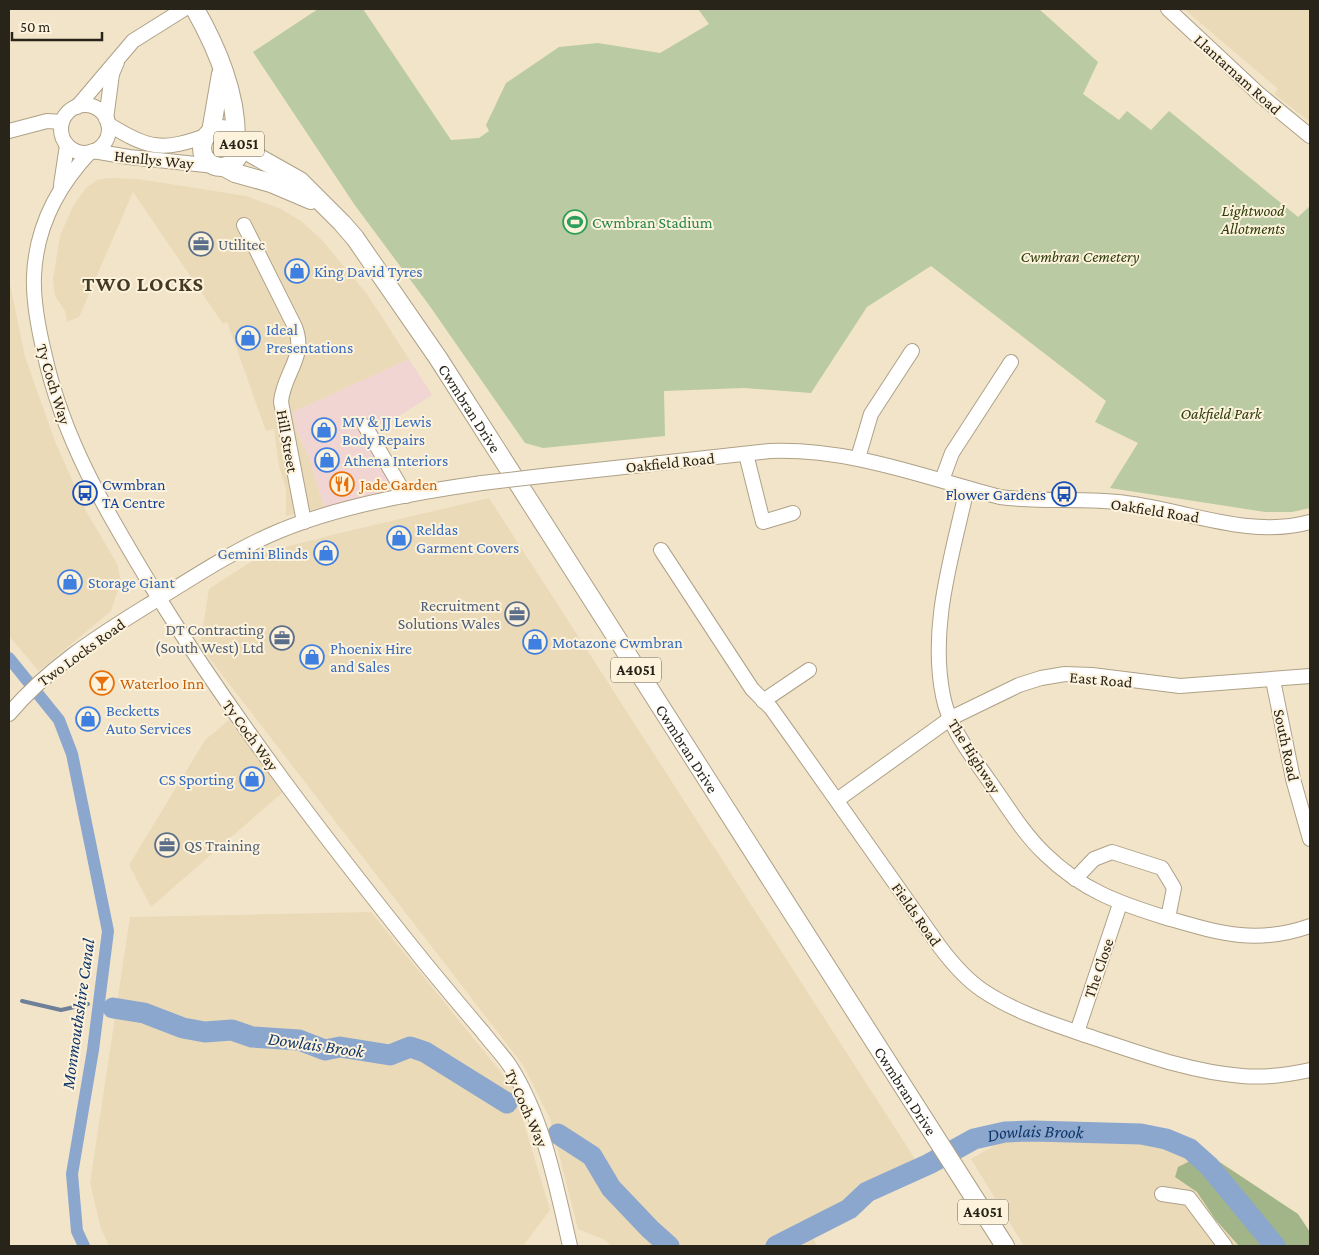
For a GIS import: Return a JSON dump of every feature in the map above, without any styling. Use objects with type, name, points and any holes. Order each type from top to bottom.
[{"type":"main road","name":"A4051","points":[[195,9],[213,44],[234,105],[239,151],[236,159],[220,166]]},
{"type":"main road","name":"A4051","points":[[221,66],[219,94],[209,134],[203,143],[203,153],[207,161],[234,173],[294,192],[327,209]]},
{"type":"main road","name":"A4051","points":[[209,134],[225,130],[252,154],[300,181],[327,209]]},
{"type":"main road","name":"Cwmbran Drive","points":[[327,209],[355,238],[438,358],[1005,1246]]},
{"type":"street","points":[[119,57],[112,74],[107,121],[108,130],[104,143],[92,152],[77,152],[67,144],[61,130],[62,122],[66,115],[77,107],[133,40],[158,23],[184,9]]},
{"type":"street","name":"Llantarnam Road","points":[[1168,9],[1260,95],[1310,136]]},
{"type":"street","points":[[77,107],[90,106],[97,109],[107,121]]},
{"type":"street","points":[[9,131],[47,121],[62,122]]},
{"type":"street","name":"Henllys Way","points":[[107,121],[136,141],[154,146],[184,144],[209,134]]},
{"type":"street","name":"Ty Coch Way","points":[[61,186],[67,144]]},
{"type":"street","name":"Henllys Way","points":[[92,152],[220,166]]},
{"type":"street","name":"Ty Coch Way","points":[[92,152],[61,186],[42,225],[34,274],[35,310],[46,361],[58,404],[89,480],[175,626],[232,709],[373,898],[510,1065],[541,1132],[570,1246]]},
{"type":"street","name":"Hill Street","points":[[244,226],[295,326],[300,342],[297,358],[283,390],[281,402],[304,522]]},
{"type":"street","points":[[858,458],[870,414],[912,351]]},
{"type":"street","points":[[942,480],[954,448],[1011,362]]},
{"type":"street","points":[[365,426],[406,496]]},
{"type":"street","name":"Oakfield Road","points":[[304,522],[406,496],[482,483],[551,474],[799,450],[858,458],[966,488],[1021,500],[1126,503],[1250,526],[1284,527],[1310,522]]},
{"type":"street","points":[[746,454],[763,522],[793,512]]},
{"type":"street","name":"The Highway","points":[[966,488],[940,615],[939,671],[944,699],[961,738],[1018,822],[1044,854],[1075,879],[1120,904],[1206,930],[1234,936],[1279,934],[1310,926]]},
{"type":"street","name":"Two Locks Road","points":[[9,714],[40,680],[109,629],[245,547],[304,522]]},
{"type":"street","name":"Fields Road","points":[[661,550],[752,689],[763,700],[837,800],[956,967],[982,990],[1015,1009],[1077,1032],[1149,1056],[1200,1069],[1243,1076],[1284,1076],[1310,1070]]},
{"type":"street","points":[[763,700],[809,670]]},
{"type":"street","name":"East Road","points":[[837,800],[951,718],[1019,684],[1065,674],[1092,675],[1180,686],[1310,676]]},
{"type":"street","name":"South Road","points":[[1273,680],[1293,779],[1310,839]]},
{"type":"street","points":[[1075,879],[1094,859],[1112,852],[1162,868],[1174,888],[1168,918]]},
{"type":"street","name":"The Close","points":[[1077,1032],[1120,904]]},
{"type":"street","points":[[1162,1194],[1189,1198],[1226,1246]]},
{"type":"shaded area","points":[[1184,9],[1310,9],[1310,122],[1274,94],[1278,89]]},
{"type":"shaded area","points":[[109,178],[138,179],[246,196],[281,209],[301,221],[320,238],[367,294],[409,359],[293,412],[296,429],[310,460],[324,507],[286,516],[286,489],[279,466],[274,429],[266,431],[227,322],[223,324],[133,192],[79,317],[67,322],[65,311],[55,296],[53,279],[60,236],[73,206],[86,188],[97,180]]},
{"type":"shaded area","points":[[9,279],[25,357],[56,444],[86,511],[117,564],[121,581],[111,611],[39,671],[9,636]]},
{"type":"shaded area","points":[[409,359],[432,395],[374,432],[407,485],[324,507],[310,460],[296,429],[293,412]]},
{"type":"shaded area","points":[[489,498],[917,1162],[811,1234],[817,1246],[611,1246],[605,1240],[578,1229],[550,1119],[523,1065],[200,646],[209,589],[266,552]]},
{"type":"shaded area","points":[[229,720],[283,792],[151,907],[129,865],[205,740]]},
{"type":"shaded area","points":[[371,912],[513,1087],[550,1210],[523,1246],[109,1246],[101,1229],[90,1183],[130,917]]},
{"type":"shaded area","points":[[1142,1130],[1219,1167],[1279,1246],[1024,1246],[971,1159],[1002,1141]]},
{"type":"green space","points":[[318,9],[363,9],[451,140],[479,138],[489,131],[486,125],[506,83],[559,47],[598,43],[660,53],[709,24],[698,9],[1039,9],[1098,62],[1083,94],[1119,120],[1127,111],[1151,130],[1169,111],[1298,217],[1310,206],[1310,508],[1292,512],[1265,512],[1110,488],[1138,443],[1095,422],[1106,401],[931,266],[867,307],[811,393],[744,388],[664,391],[665,436],[543,448],[525,443],[429,305],[354,204],[253,52]]},
{"type":"green space","points":[[1206,1153],[1298,1214],[1310,1232],[1310,1246],[1239,1246],[1215,1219],[1197,1192],[1175,1177],[1178,1167]]},
{"type":"waterway","name":"Monmouthshire Canal","points":[[9,658],[59,720],[72,754],[108,931],[93,1050],[72,1174],[77,1231],[84,1246]]},
{"type":"waterway","name":"Dowlais Brook","points":[[22,1001],[61,1010],[88,1004]]},
{"type":"waterway","name":"Dowlais Brook","points":[[113,1008],[144,1013],[183,1028],[205,1032],[232,1030],[252,1037],[299,1040],[325,1050],[340,1047],[390,1055],[410,1047],[425,1052],[507,1103]]},
{"type":"waterway","name":"Dowlais Brook","points":[[776,1246],[849,1209],[867,1192],[929,1164],[974,1139],[1005,1132],[1033,1131],[1141,1134],[1166,1139],[1190,1149],[1209,1166],[1275,1246]]},
{"type":"waterway","name":"Dowlais Brook","points":[[558,1134],[592,1156],[611,1188],[669,1246]]},
{"type":"place","name":"Cwmbran Stadium","points":[[575,222]]},
{"type":"place","name":"Utilitec","points":[[201,244]]},
{"type":"place","name":"King David Tyres","points":[[297,271]]},
{"type":"place","name":"Ideal Presentations","points":[[248,338]]},
{"type":"place","name":"MV & JJ Lewis Body Repairs","points":[[324,430]]},
{"type":"place","name":"Athena Interiors","points":[[327,460]]},
{"type":"place","name":"Jade Garden","points":[[342,484]]},
{"type":"place","name":"Cwmbran TA Centre","points":[[85,493]]},
{"type":"place","name":"Flower Gardens","points":[[1064,494]]},
{"type":"place","name":"Reldas Garment Covers","points":[[399,538]]},
{"type":"place","name":"Gemini Blinds","points":[[326,553]]},
{"type":"place","name":"Storage Giant","points":[[70,582]]},
{"type":"place","name":"Recruitment Solutions Wales","points":[[517,614]]},
{"type":"place","name":"DT Contracting (South West) Ltd","points":[[282,638]]},
{"type":"place","name":"Motazone Cwmbran","points":[[535,642]]},
{"type":"place","name":"Phoenix Hire and Sales","points":[[312,657]]},
{"type":"place","name":"Waterloo Inn","points":[[102,683]]},
{"type":"place","name":"Becketts Auto Services","points":[[88,719]]},
{"type":"place","name":"CS Sporting","points":[[252,779]]},
{"type":"place","name":"QS Training","points":[[167,845]]},
{"type":"district","name":"TWO LOCKS","points":[[143,284]]},
{"type":"park label","name":"Lightwood Allotments","points":[[1253,219]]},
{"type":"park label","name":"Cwmbran Cemetery","points":[[1080,256]]},
{"type":"park label","name":"Oakfield Park","points":[[1221,413]]}]
